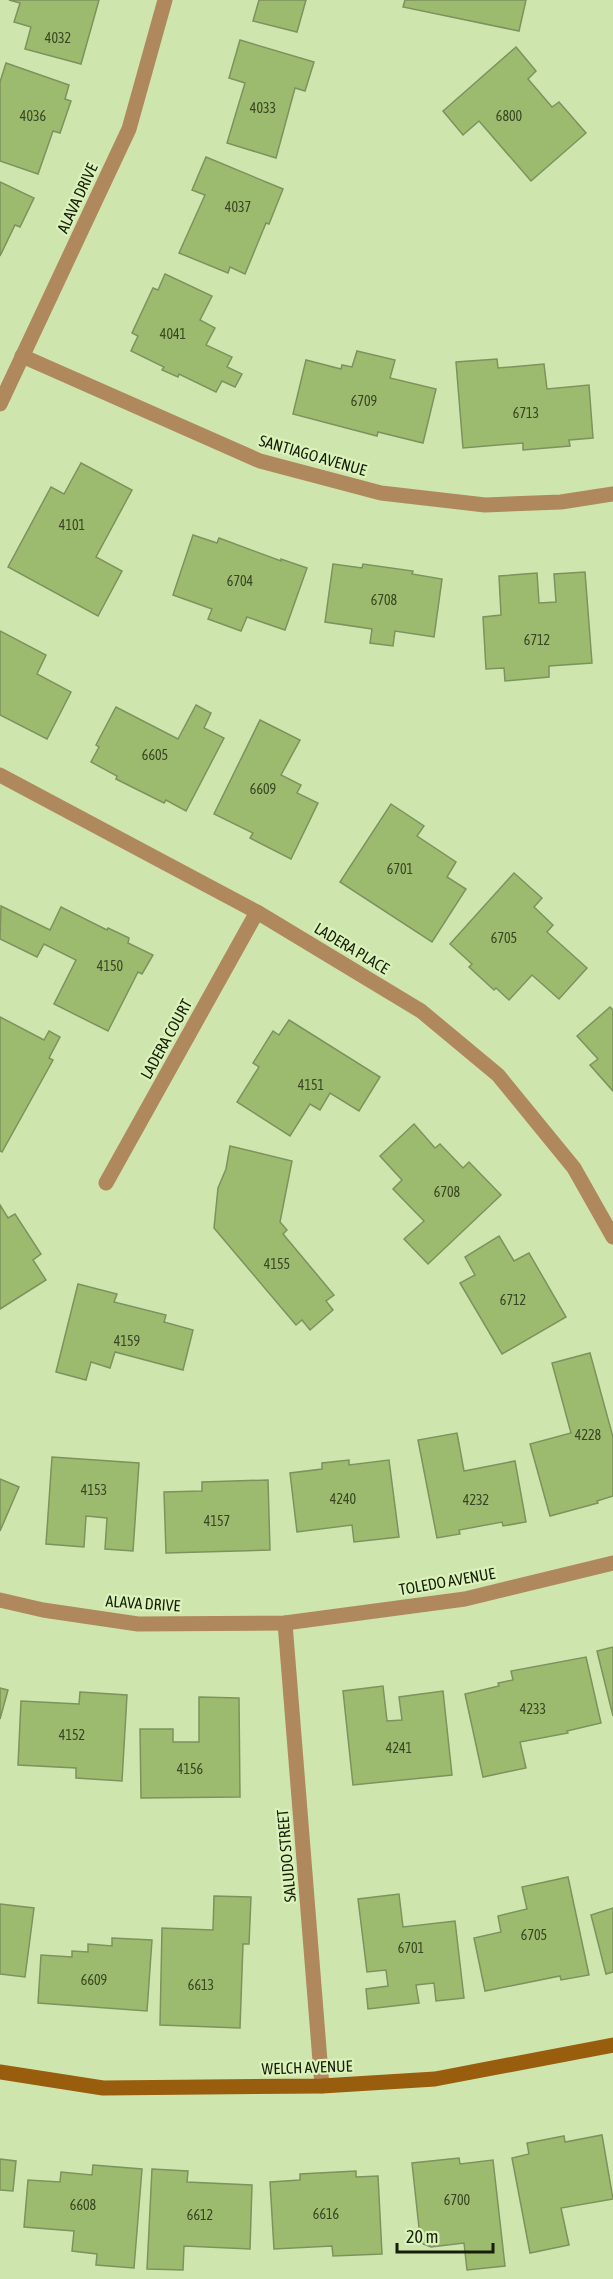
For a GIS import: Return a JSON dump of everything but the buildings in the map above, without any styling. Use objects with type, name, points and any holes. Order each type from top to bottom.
[{"type":"street","name":"ALAVA DRIVE","points":[[0,404],[129,129],[165,0]]},
{"type":"street","name":"SANTIAGO AVENUE","points":[[22,356],[260,461],[381,493],[486,505],[561,502],[613,495]]},
{"type":"street","name":"LADERA PLACE","points":[[0,775],[257,912],[421,1011],[498,1075],[574,1168],[613,1237]]},
{"type":"street","name":"LADERA COURT","points":[[106,1183],[257,912]]},
{"type":"street","name":"TOLEDO AVENUE","points":[[285,1623],[465,1599],[613,1563]]},
{"type":"street","name":"ALAVA DRIVE","points":[[0,1600],[43,1610],[138,1624],[285,1623]]},
{"type":"street","name":"SALUDO STREET","points":[[285,1623],[322,2086]]},
{"type":"street","name":"WELCH AVENUE","points":[[0,2072],[103,2088],[322,2086],[435,2079],[613,2044]]}]
